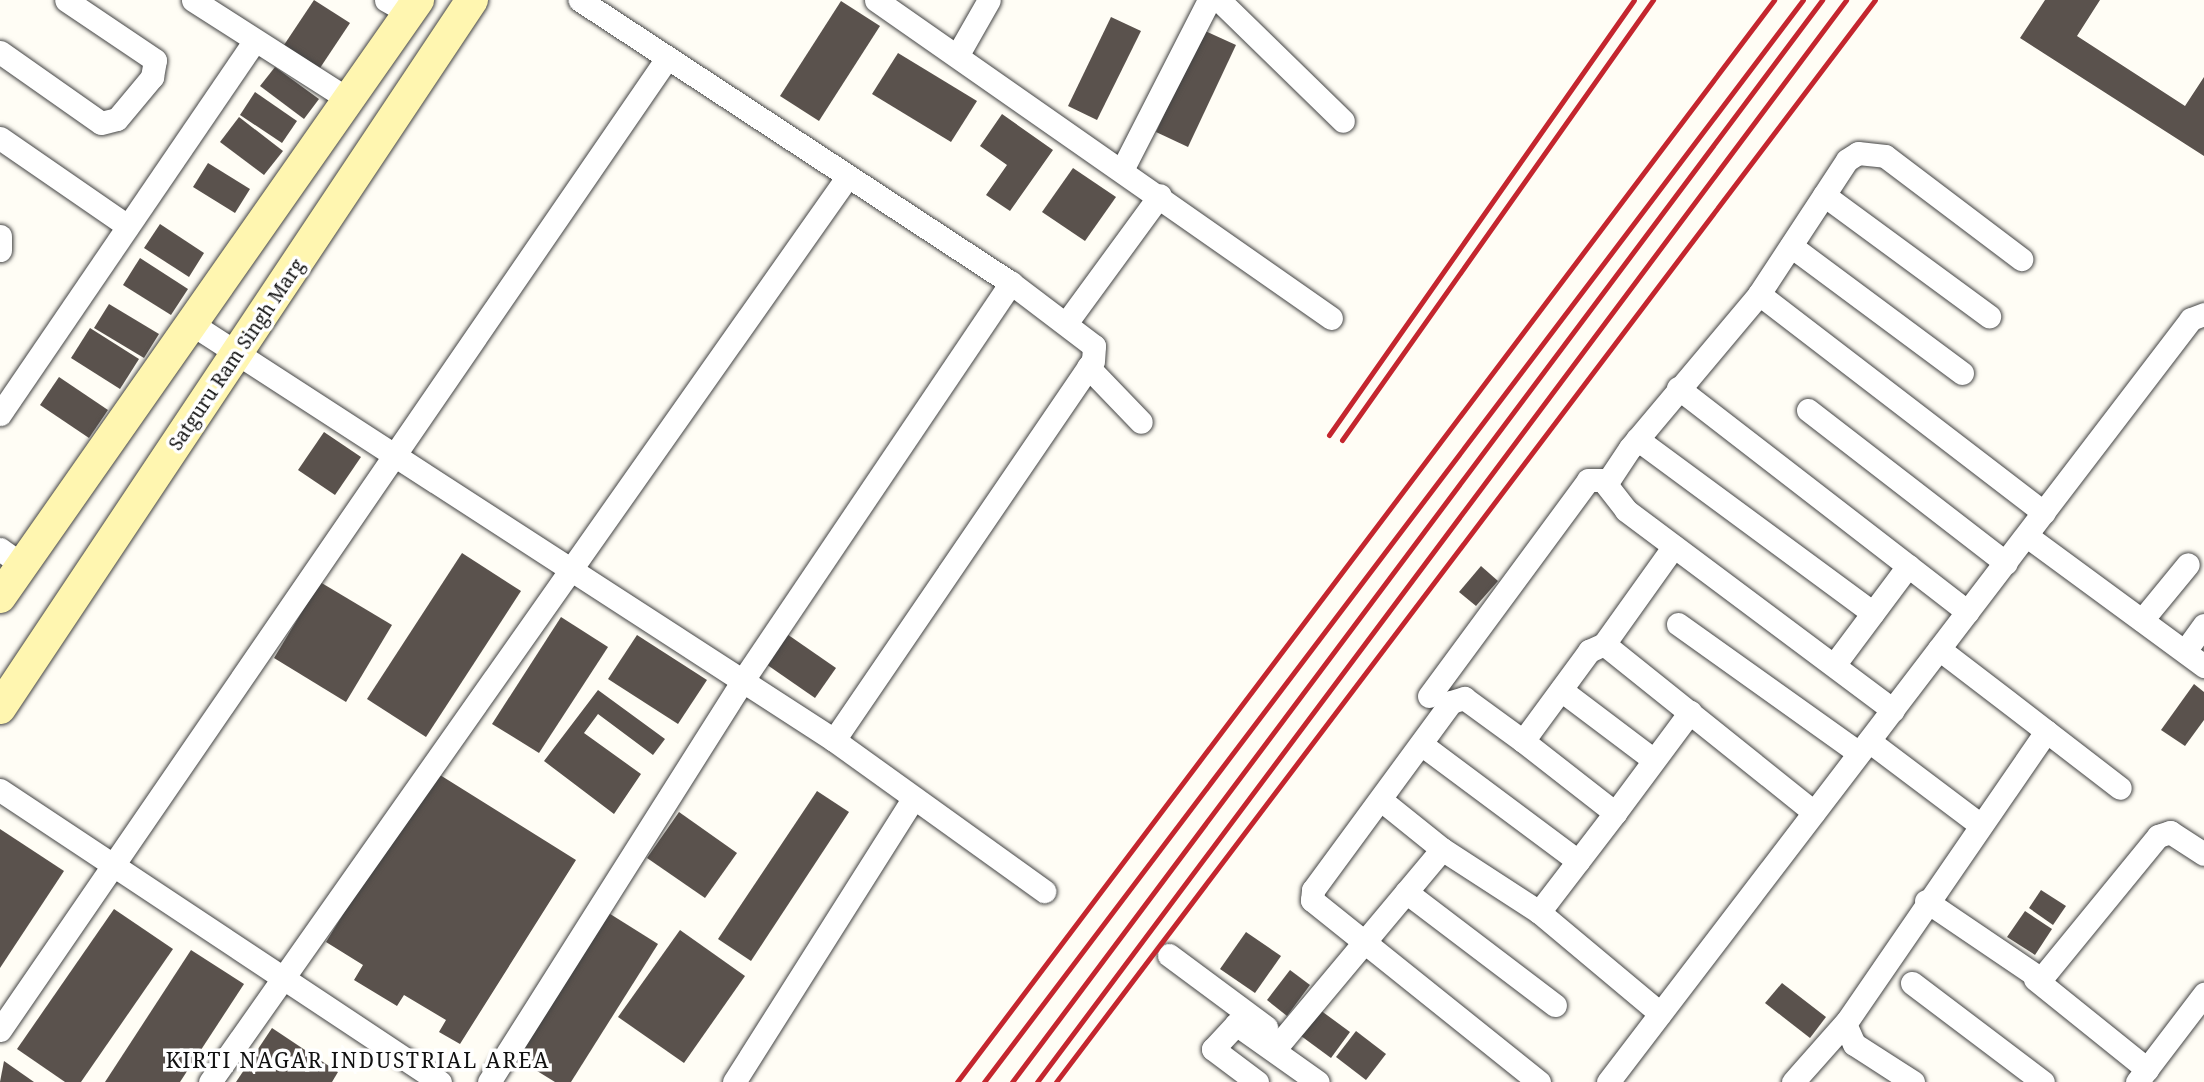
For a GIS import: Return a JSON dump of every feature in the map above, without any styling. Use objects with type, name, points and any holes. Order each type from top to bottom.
[{"type":"main road","name":"Satguru Ram Singh Marg","points":[[0,708],[239,354],[472,0]]},
{"type":"main road","points":[[0,597],[11,557],[192,324],[348,99],[404,4]]},
{"type":"street","points":[[193,0],[253,43],[348,99]]},
{"type":"street","points":[[580,0],[1011,282],[1067,322],[1094,346],[1088,367],[834,740]]},
{"type":"street","points":[[957,56],[989,0]]},
{"type":"street","points":[[1122,170],[1209,0]]},
{"type":"street","points":[[1219,0],[1343,121]]},
{"type":"street","points":[[0,51],[101,123],[117,119],[152,77],[155,60],[72,2]]},
{"type":"street","points":[[888,3],[957,56],[1160,195],[1331,318]]},
{"type":"street","points":[[0,414],[126,225],[253,43]]},
{"type":"street","points":[[0,1030],[389,456],[667,58]]},
{"type":"street","points":[[0,138],[126,225]]},
{"type":"street","points":[[1893,710],[1626,510],[1610,494],[1608,480],[1678,388],[1759,294],[1847,160],[1872,152],[2021,259]]},
{"type":"street","points":[[210,1082],[281,976],[572,573],[848,176]]},
{"type":"street","points":[[1067,322],[1160,195]]},
{"type":"street","points":[[1824,195],[1989,316]]},
{"type":"street","points":[[0,236],[0,250]]},
{"type":"street","points":[[1791,246],[1962,373]]},
{"type":"street","points":[[489,1082],[741,683],[1011,282]]},
{"type":"street","points":[[1759,294],[2044,513]]},
{"type":"street","points":[[1608,1082],[2191,320],[2204,314]]},
{"type":"street","points":[[192,324],[389,456],[834,740],[1044,891]]},
{"type":"street","points":[[1088,367],[1141,422]]},
{"type":"street","points":[[1678,388],[1968,611]]},
{"type":"street","points":[[1808,410],[2006,563]]},
{"type":"street","points":[[1637,439],[1873,613]]},
{"type":"street","points":[[1429,696],[1588,480],[1608,480]]},
{"type":"street","points":[[2027,536],[2204,666]]},
{"type":"street","points":[[1523,741],[1589,651],[1604,645],[1674,546]]},
{"type":"street","points":[[2142,620],[2188,564]]},
{"type":"street","points":[[1834,665],[1908,566]]},
{"type":"street","points":[[1678,624],[1979,824]]},
{"type":"street","points":[[2185,652],[2204,625]]},
{"type":"street","points":[[1604,645],[1814,812]]},
{"type":"street","points":[[1939,649],[2120,788]]},
{"type":"street","points":[[1561,690],[1654,760]]},
{"type":"street","points":[[1539,1082],[1364,942],[1311,895],[1457,698],[1478,706],[1615,813]]},
{"type":"street","points":[[1539,912],[1690,712]]},
{"type":"street","points":[[1793,1082],[1847,1021],[1926,901],[2046,731]]},
{"type":"street","points":[[1421,744],[1578,861]]},
{"type":"street","points":[[0,790],[115,861],[440,1082]]},
{"type":"street","points":[[734,1082],[913,799]]},
{"type":"street","points":[[1381,800],[1442,849],[1539,912],[1660,1013]]},
{"type":"street","points":[[2035,979],[2046,978],[2158,836],[2170,831],[2204,854]]},
{"type":"street","points":[[1278,1044],[1442,849]]},
{"type":"street","points":[[1406,892],[1555,1004]]},
{"type":"street","points":[[1926,901],[2035,979],[2142,1075],[2204,994]]},
{"type":"street","points":[[1169,955],[1278,1044],[1318,1082]]},
{"type":"street","points":[[1912,984],[2043,1082]]},
{"type":"street","points":[[1847,1021],[1845,1036],[1913,1082]]},
{"type":"street","points":[[1257,1082],[1213,1049],[1236,1024],[1278,1044]]},
{"type":"building","points":[[314,0],[350,23],[316,74],[280,51]]},
{"type":"building","points":[[2045,0],[2100,0],[2077,36],[2185,106],[2204,77],[2204,156],[2020,38]]},
{"type":"building","points":[[841,1],[880,26],[819,121],[780,96]]},
{"type":"building","points":[[1111,17],[1141,31],[1097,120],[1068,106]]},
{"type":"building","points":[[1203,30],[1236,45],[1188,147],[1156,132]]},
{"type":"building","points":[[898,53],[977,101],[951,142],[872,94]]},
{"type":"building","points":[[275,67],[319,99],[304,119],[260,86]]},
{"type":"building","points":[[255,92],[297,121],[282,143],[240,115]]},
{"type":"building","points":[[1002,114],[1053,150],[1010,211],[986,195],[1007,165],[980,146]]},
{"type":"building","points":[[239,117],[283,151],[264,175],[220,142]]},
{"type":"building","points":[[208,163],[250,189],[235,213],[193,187]]},
{"type":"building","points":[[1073,168],[1116,197],[1085,241],[1042,212]]},
{"type":"building","points":[[160,224],[204,253],[189,277],[144,248]]},
{"type":"building","points":[[140,258],[188,289],[171,315],[123,285]]},
{"type":"building","points":[[109,304],[159,334],[144,358],[94,328]]},
{"type":"building","points":[[90,328],[139,359],[120,389],[71,358]]},
{"type":"building","points":[[59,377],[108,410],[89,438],[40,405]]},
{"type":"building","points":[[324,432],[361,457],[335,495],[298,470]]},
{"type":"building","points":[[462,553],[521,591],[426,737],[367,699]]},
{"type":"building","points":[[1481,566],[1498,581],[1476,606],[1459,592]]},
{"type":"building","points":[[320,582],[392,625],[346,702],[274,658]]},
{"type":"building","points":[[561,617],[608,647],[539,753],[492,724]]},
{"type":"building","points":[[784,632],[836,668],[815,698],[763,662]]},
{"type":"building","points":[[637,635],[707,680],[678,724],[608,679]]},
{"type":"building","points":[[2194,684],[2204,692],[2204,720],[2185,746],[2161,730]]},
{"type":"building","points":[[598,690],[665,739],[653,755],[598,714],[584,733],[641,774],[614,814],[544,761]]},
{"type":"building","points":[[432,770],[576,860],[460,1044],[439,1032],[446,1020],[404,995],[397,1006],[354,980],[363,965],[326,942]]},
{"type":"building","points":[[817,791],[849,812],[751,961],[718,939]]},
{"type":"building","points":[[679,812],[737,853],[705,898],[647,858]]},
{"type":"building","points":[[0,829],[64,871],[0,968]]},
{"type":"building","points":[[2041,890],[2066,906],[2053,925],[2029,908]]},
{"type":"building","points":[[114,909],[173,949],[81,1082],[65,1082],[17,1049]]},
{"type":"building","points":[[2025,911],[2052,929],[2035,955],[2007,937]]},
{"type":"building","points":[[607,912],[658,944],[571,1082],[555,1082],[516,1058]]},
{"type":"building","points":[[680,930],[745,976],[684,1063],[618,1017]]},
{"type":"building","points":[[1246,932],[1281,956],[1255,993],[1220,969]]},
{"type":"building","points":[[191,950],[244,984],[180,1082],[105,1082]]},
{"type":"building","points":[[1290,970],[1310,985],[1287,1016],[1267,1000]]},
{"type":"building","points":[[1782,983],[1826,1017],[1810,1038],[1765,1003]]},
{"type":"building","points":[[1316,1007],[1350,1032],[1331,1058],[1297,1033]]},
{"type":"building","points":[[272,1028],[338,1072],[332,1082],[236,1082]]},
{"type":"building","points":[[1356,1031],[1386,1054],[1366,1080],[1336,1057]]},
{"type":"building","points":[[4,1061],[34,1082],[0,1082]]},
{"type":"railway","points":[[1329,435],[1634,0]]},
{"type":"railway","points":[[1342,440],[1653,0]]},
{"type":"railway","points":[[957,1082],[1774,0]]},
{"type":"railway","points":[[984,1082],[1803,0]]},
{"type":"railway","points":[[1012,1082],[1822,0]]},
{"type":"railway","points":[[1037,1082],[1846,0]]},
{"type":"railway","points":[[1056,1082],[1875,0]]},
{"type":"district","name":"KIRTI NAGAR INDUSTRIAL AREA","points":[[358,1060]]}]
